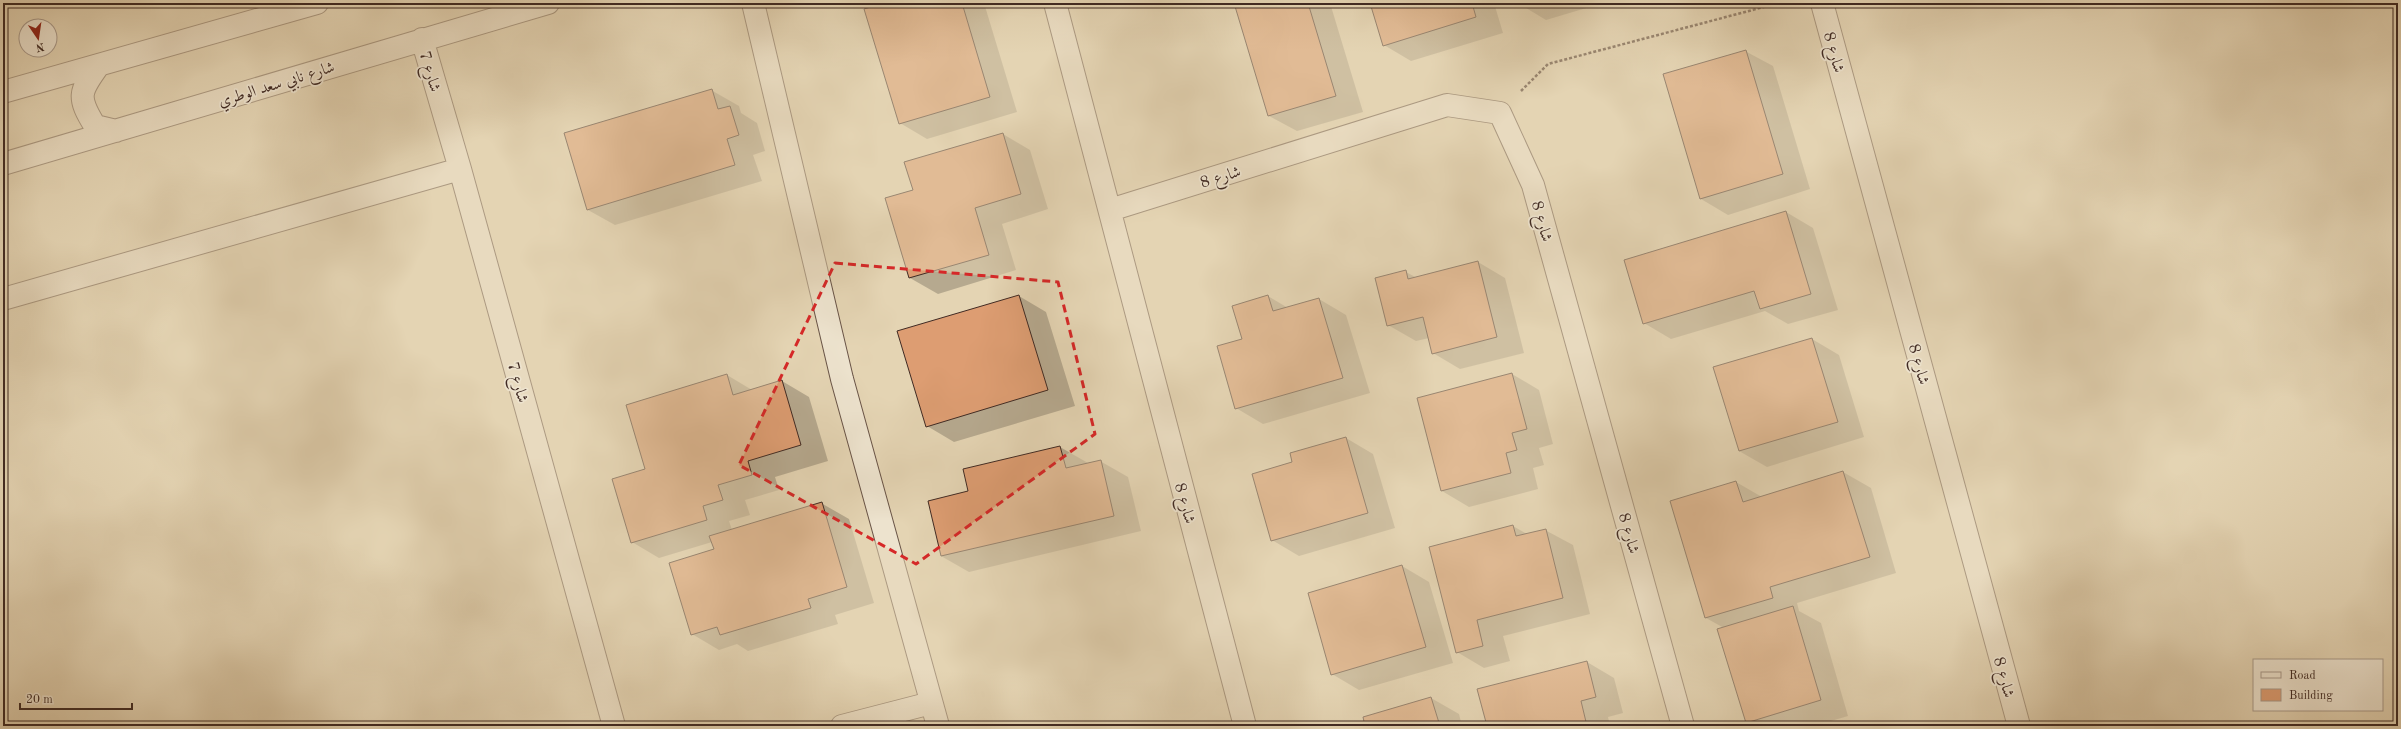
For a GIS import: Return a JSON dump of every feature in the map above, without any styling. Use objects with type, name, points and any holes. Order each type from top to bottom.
[{"type":"street","points":[[3,92],[316,3]]},
{"type":"street","name":"شارع نابي سعد الوطري","points":[[3,164],[548,3]]},
{"type":"street","points":[[753,3],[842,379],[938,726]]},
{"type":"street","name":"شارع 8","points":[[1055,3],[1245,726]]},
{"type":"street","name":"شارع 8","points":[[1822,3],[2019,726]]},
{"type":"street","name":"شارع 7","points":[[422,39],[460,169],[614,726]]},
{"type":"street","points":[[98,65],[84,85],[82,106],[95,126],[116,131]]},
{"type":"street","name":"شارع 8","points":[[1110,210],[1447,105],[1500,113],[1533,185],[1683,726]]},
{"type":"street","points":[[3,299],[460,169]]},
{"type":"street","points":[[842,726],[931,703]]},
{"type":"path","points":[[1500,113],[1548,64],[1779,3]]},
{"type":"highlighted area","points":[[835,263],[1058,282],[1095,434],[916,564],[739,465]]},
{"type":"building","points":[[884,3],[962,3],[990,97],[899,124],[864,9]]},
{"type":"building","points":[[1234,3],[1308,3],[1336,96],[1268,116]]},
{"type":"building","points":[[1370,3],[1472,3],[1476,17],[1383,46]]},
{"type":"building","points":[[1746,50],[1783,174],[1700,199],[1663,74]]},
{"type":"building","points":[[712,89],[718,109],[730,106],[739,135],[727,139],[735,165],[587,210],[564,133]]},
{"type":"building","points":[[1003,133],[1021,194],[975,208],[989,255],[909,278],[885,198],[913,190],[904,162]]},
{"type":"building","points":[[1786,211],[1811,294],[1760,309],[1754,291],[1643,324],[1624,260]]},
{"type":"building","points":[[1478,261],[1497,337],[1432,354],[1423,317],[1387,326],[1375,278],[1406,270],[1408,279]]},
{"type":"building","points":[[1019,295],[1048,390],[926,427],[897,331]]},
{"type":"building","points":[[1268,295],[1273,311],[1319,298],[1343,378],[1235,409],[1217,346],[1242,339],[1232,306]]},
{"type":"building","points":[[1812,338],[1838,422],[1739,451],[1713,367]]},
{"type":"building","points":[[1512,373],[1527,429],[1512,433],[1517,450],[1506,453],[1511,473],[1441,491],[1417,398]]},
{"type":"building","points":[[727,374],[733,395],[782,380],[801,445],[748,461],[752,475],[718,485],[723,500],[703,506],[707,520],[631,543],[612,479],[645,469],[626,405]]},
{"type":"building","points":[[1346,437],[1368,513],[1271,541],[1252,474],[1292,462],[1290,453]]},
{"type":"building","points":[[1060,446],[1066,468],[1101,460],[1114,516],[941,556],[928,501],[968,491],[963,469]]},
{"type":"building","points":[[1843,471],[1870,557],[1770,587],[1773,598],[1705,618],[1670,501],[1736,481],[1743,502]]},
{"type":"building","points":[[822,502],[847,587],[808,599],[811,608],[720,635],[717,627],[691,635],[669,563],[714,549],[709,536]]},
{"type":"building","points":[[1513,525],[1516,536],[1546,529],[1563,598],[1477,620],[1483,646],[1456,653],[1429,547]]},
{"type":"building","points":[[1402,565],[1426,647],[1331,675],[1308,593]]},
{"type":"building","points":[[1793,606],[1821,700],[1746,723],[1717,629]]},
{"type":"building","points":[[1587,661],[1596,697],[1581,701],[1587,726],[1487,726],[1477,689]]},
{"type":"building","points":[[1431,697],[1440,726],[1365,726],[1363,717]]}]
